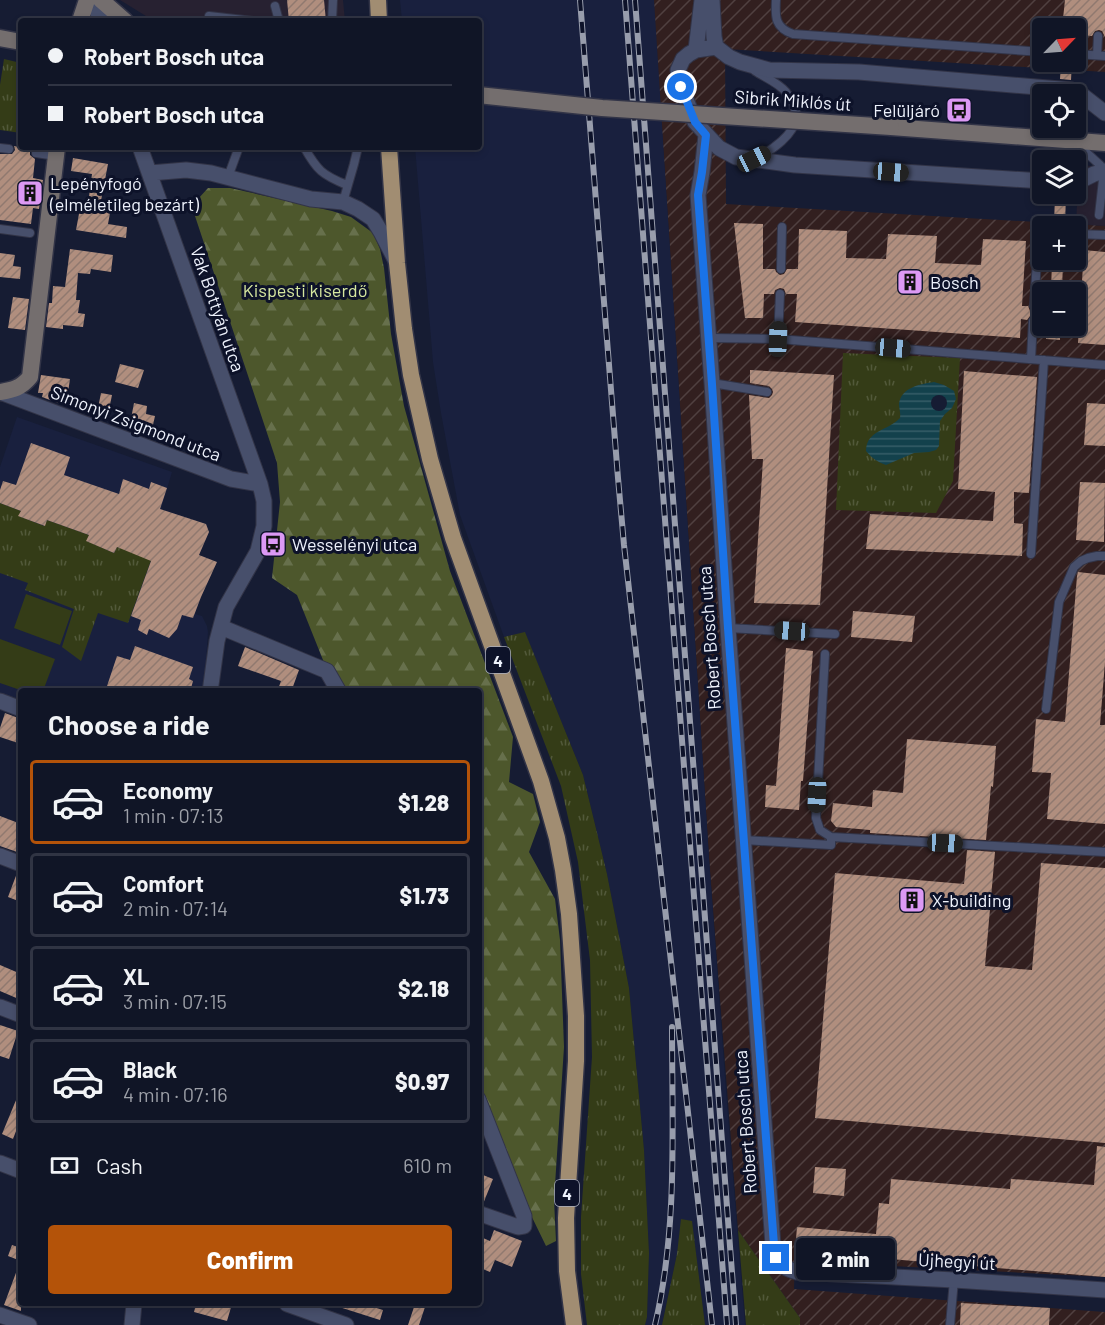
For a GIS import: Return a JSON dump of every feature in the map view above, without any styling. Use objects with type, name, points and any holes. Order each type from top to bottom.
[{"type":"main road","points":[[81,18],[87,0]]},
{"type":"main road","points":[[101,0],[122,18]]},
{"type":"main road","points":[[378,0],[379,18]]},
{"type":"main road","points":[[0,38],[18,41]]},
{"type":"main road","name":"Sibrik Miklós út","points":[[482,95],[602,108],[1105,143]]},
{"type":"main road","name":"4","points":[[389,150],[404,329],[411,375],[430,459],[453,538],[541,781],[557,838],[563,870],[569,914],[576,1016],[576,1061],[566,1218],[567,1271],[574,1325]]},
{"type":"main road","name":"Simonyi Zsigmond utca","points":[[0,392],[15,390],[30,378],[56,152]]},
{"type":"street","points":[[94,0],[100,18]]},
{"type":"street","points":[[696,50],[702,0]]},
{"type":"street","points":[[712,0],[716,47],[740,62],[769,70],[859,72],[1072,90],[1105,113]]},
{"type":"street","points":[[716,47],[696,50],[683,59],[678,70],[681,87],[695,122],[719,148],[736,157]]},
{"type":"street","name":"Robert Bosch utca","points":[[706,135],[698,195],[776,1258]]},
{"type":"street","name":"Vak Bottyán utca","points":[[141,150],[260,484],[264,501],[264,526],[258,551],[226,607],[216,641],[210,688]]},
{"type":"street","points":[[149,150],[150,173],[186,170],[212,172],[311,199],[343,202],[373,219],[397,262]]},
{"type":"street","points":[[702,172],[720,161],[736,157],[795,165],[1032,180]]},
{"type":"street","points":[[1086,179],[1104,171]]},
{"type":"street","name":"Simonyi Zsigmond utca","points":[[0,392],[231,479],[260,484]]},
{"type":"street","points":[[221,627],[327,670],[337,688]]},
{"type":"street","points":[[0,701],[18,708]]},
{"type":"street","points":[[0,856],[18,863]]},
{"type":"street","points":[[0,1008],[18,1014]]},
{"type":"street","points":[[482,1109],[524,1216],[524,1226],[518,1227],[482,1214]]},
{"type":"street","points":[[0,1163],[18,1170]]},
{"type":"street","name":"Újhegyi út","points":[[776,1258],[784,1268],[797,1272],[1105,1290]]},
{"type":"street","points":[[132,1325],[134,1306]]},
{"type":"street","points":[[293,1306],[346,1325]]},
{"type":"street","points":[[0,1315],[29,1325]]},
{"type":"lane","points":[[776,0],[775,12],[780,26],[793,34],[1032,51]]},
{"type":"lane","points":[[331,1],[332,18]]},
{"type":"lane","points":[[275,6],[278,18]]},
{"type":"lane","points":[[209,16],[227,18]]},
{"type":"lane","points":[[1086,55],[1101,56],[1098,36]]},
{"type":"lane","points":[[740,62],[785,90],[793,103],[796,117],[790,131],[781,142],[767,153],[754,159]]},
{"type":"lane","points":[[1073,141],[1104,171],[1099,215]]},
{"type":"lane","points":[[228,177],[238,150]]},
{"type":"lane","points":[[306,150],[314,165],[329,178],[347,185]]},
{"type":"lane","points":[[343,202],[357,150]]},
{"type":"lane","points":[[36,153],[56,152]]},
{"type":"lane","points":[[781,269],[782,227]]},
{"type":"lane","points":[[0,229],[30,233]]},
{"type":"lane","points":[[1086,234],[1105,235]]},
{"type":"lane","points":[[778,339],[780,294]]},
{"type":"lane","points":[[1031,360],[1032,336]]},
{"type":"lane","points":[[708,338],[778,339],[1105,365]]},
{"type":"lane","points":[[1031,554],[1044,360]]},
{"type":"lane","points":[[712,384],[767,392]]},
{"type":"lane","points":[[1046,709],[1059,602],[1074,567],[1088,558],[1105,556]]},
{"type":"lane","points":[[728,628],[835,634]]},
{"type":"lane","points":[[825,654],[816,818],[820,830],[831,837],[1105,852]]},
{"type":"lane","points":[[744,840],[831,845],[831,837]]},
{"type":"lane","points":[[950,1325],[954,1280]]},
{"type":"shaded area","points":[[120,0],[343,0],[345,18],[149,18]]},
{"type":"shaded area","points":[[400,0],[654,0],[709,858],[745,1325],[705,1325],[692,1222],[682,1219],[662,1325],[645,1325],[649,1253],[644,1150],[629,988],[607,874],[583,775],[525,633],[504,637],[460,515],[433,362],[415,150],[482,150],[482,18],[402,18]]},
{"type":"shaded area","points":[[653,0],[1105,0],[1105,72],[1086,71],[1086,18],[1032,18],[1032,68],[725,49],[726,204],[1032,222],[1032,270],[1086,270],[1086,225],[1105,226],[1105,1277],[795,1261],[794,1289],[1105,1312],[1105,1325],[800,1325],[800,1318],[738,1230],[709,858]]},
{"type":"shaded area","points":[[1086,166],[1105,167],[1105,226],[1086,225],[1086,216],[1076,216],[1077,204],[1086,204]]},
{"type":"shaded area","points":[[934,382],[954,391],[956,399],[952,408],[940,421],[939,446],[936,450],[914,453],[886,465],[873,458],[866,451],[867,444],[874,435],[900,418],[899,404],[903,394],[912,387]]},
{"type":"shaded area","points":[[17,417],[172,472],[161,509],[206,524],[209,532],[199,555],[217,562],[195,614],[202,616],[208,632],[204,688],[18,688],[18,700],[0,693],[0,467]]},
{"type":"green space","points":[[4,59],[18,62],[18,133],[0,130],[0,85]]},
{"type":"green space","name":"Kispesti kiserdő","points":[[208,188],[230,188],[332,211],[351,217],[373,233],[380,249],[391,334],[404,406],[450,571],[513,737],[509,782],[533,794],[540,822],[529,852],[555,899],[560,940],[564,1047],[554,1200],[556,1241],[546,1246],[529,1211],[512,1185],[482,1099],[482,688],[337,688],[327,670],[297,595],[272,578],[280,502],[277,463],[193,210],[198,199]]},
{"type":"green space","points":[[843,353],[960,358],[953,481],[936,513],[836,510]]},
{"type":"green space","points":[[0,503],[21,511],[19,516],[44,526],[47,520],[89,535],[87,541],[114,553],[117,547],[153,555],[128,623],[98,613],[81,661],[62,647],[74,609],[25,590],[28,583],[0,573]]},
{"type":"green space","points":[[26,594],[72,611],[60,645],[14,628]]},
{"type":"green space","points":[[525,632],[583,775],[607,874],[629,988],[644,1150],[649,1253],[645,1325],[587,1325],[581,1274],[581,1217],[592,1057],[590,960],[578,862],[561,786],[504,637]]},
{"type":"green space","points":[[0,639],[55,659],[44,688],[18,689],[0,683]]},
{"type":"green space","points":[[681,1219],[692,1221],[705,1325],[662,1325],[677,1254]]},
{"type":"green space","points":[[738,1230],[800,1318],[800,1325],[746,1325]]},
{"type":"pier","points":[[936,395],[942,395],[947,403],[945,409],[936,411],[931,406],[931,400]]},
{"type":"building","points":[[287,0],[324,0],[326,18],[289,18]]},
{"type":"building","points":[[1065,0],[1105,0],[1105,37],[1099,30],[1095,31],[1092,36],[1086,36],[1086,18],[1063,18]]},
{"type":"building","points":[[1060,72],[1071,72],[1071,80],[1060,79]]},
{"type":"building","points":[[14,146],[18,146],[18,150],[31,150],[30,155],[35,159],[33,178],[43,180],[39,209],[33,208],[31,224],[0,220],[0,154],[12,154],[15,150]]},
{"type":"building","points":[[73,158],[108,164],[99,211],[110,213],[108,224],[127,227],[126,238],[76,230],[81,203],[88,204],[92,174],[71,171]]},
{"type":"building","points":[[1055,204],[1066,204],[1065,216],[1054,216]]},
{"type":"building","name":"Bosch","points":[[734,223],[763,224],[763,269],[775,269],[780,275],[784,274],[787,269],[798,269],[799,229],[847,231],[846,258],[886,259],[888,234],[937,236],[935,263],[981,265],[983,239],[1026,241],[1022,306],[1028,306],[1032,315],[1027,320],[1021,319],[1020,338],[795,322],[797,294],[786,294],[784,289],[780,288],[775,290],[774,294],[764,294],[763,318],[745,318]]},
{"type":"building","points":[[70,249],[113,255],[111,272],[91,269],[90,274],[78,273],[76,300],[80,300],[78,313],[85,314],[83,327],[63,325],[63,329],[46,327],[49,303],[52,303],[53,286],[65,287]]},
{"type":"building","points":[[1086,250],[1105,252],[1105,345],[1078,343],[1078,336],[1086,336],[1086,282],[1082,282],[1083,270],[1086,270]]},
{"type":"building","points":[[0,253],[15,255],[13,266],[21,267],[20,279],[0,277]]},
{"type":"building","points":[[1052,270],[1063,270],[1062,282],[1051,282]]},
{"type":"building","points":[[13,297],[29,299],[25,330],[8,328]]},
{"type":"building","points":[[1046,336],[1060,336],[1060,340],[1046,339]]},
{"type":"building","points":[[120,364],[144,370],[138,388],[115,382]]},
{"type":"building","points":[[750,370],[834,375],[820,605],[754,603],[763,459],[752,459],[749,395],[769,398],[773,392],[769,386],[750,383]]},
{"type":"building","points":[[964,371],[1037,377],[1029,493],[1014,492],[1014,523],[1023,524],[1022,556],[866,549],[870,514],[993,521],[995,492],[958,489]]},
{"type":"building","points":[[41,375],[70,379],[66,406],[42,397],[43,393],[38,393]]},
{"type":"building","points":[[101,393],[112,395],[108,415],[97,413]]},
{"type":"building","points":[[134,403],[147,406],[146,414],[155,416],[151,434],[129,429]]},
{"type":"building","points":[[1087,403],[1105,404],[1105,446],[1084,445]]},
{"type":"building","points":[[31,443],[70,457],[64,475],[119,494],[123,479],[149,489],[151,482],[167,488],[160,509],[206,524],[209,532],[199,555],[217,562],[193,618],[182,615],[177,629],[169,638],[149,629],[147,635],[138,630],[141,620],[131,616],[151,561],[117,547],[114,553],[86,541],[89,535],[47,520],[45,526],[18,516],[21,511],[0,503],[3,481],[16,485]]},
{"type":"building","points":[[1080,482],[1105,483],[1104,542],[1076,540]]},
{"type":"building","points":[[1078,572],[1105,575],[1105,662],[1100,725],[1105,725],[1105,824],[1047,819],[1051,773],[1032,772],[1036,719],[1065,722]]},
{"type":"building","points":[[853,611],[915,616],[912,642],[851,637]]},
{"type":"building","points":[[135,646],[193,667],[189,679],[193,681],[191,688],[106,688],[117,656],[130,660]]},
{"type":"building","points":[[245,647],[299,670],[292,688],[278,688],[281,681],[238,666]]},
{"type":"building","points":[[786,648],[813,651],[799,810],[765,807],[766,785],[776,786]]},
{"type":"building","points":[[5,713],[18,718],[18,743],[0,737],[0,728]]},
{"type":"building","points":[[907,739],[996,746],[986,840],[870,833],[870,830],[836,827],[831,821],[833,803],[872,807],[873,790],[903,793]]},
{"type":"building","points":[[0,816],[18,823],[18,850],[17,852],[0,846]]},
{"type":"building","points":[[967,850],[995,852],[985,966],[1032,970],[1041,863],[1105,868],[1105,1143],[815,1118],[835,873],[964,884]]},
{"type":"building","points":[[17,873],[18,873],[18,901],[8,897]]},
{"type":"building","points":[[0,965],[18,973],[18,999],[0,991]]},
{"type":"building","points":[[0,1025],[18,1031],[9,1059],[0,1056]]},
{"type":"building","points":[[18,1095],[18,1126],[13,1139],[2,1134]]},
{"type":"building","points":[[1097,1146],[1105,1147],[1105,1277],[795,1251],[797,1227],[876,1234],[879,1203],[889,1204],[891,1179],[1010,1189],[1011,1179],[1094,1185]]},
{"type":"building","points":[[815,1167],[846,1169],[844,1196],[813,1193]]},
{"type":"building","points":[[482,1175],[493,1179],[482,1204]]},
{"type":"building","points":[[494,1230],[522,1241],[512,1267],[495,1260],[490,1272],[482,1269],[482,1240],[483,1238],[490,1241]]},
{"type":"building","points":[[12,1245],[18,1247],[18,1260],[8,1256]]},
{"type":"building","points":[[18,1267],[18,1306],[21,1306],[21,1311],[4,1305]]},
{"type":"building","points":[[961,1303],[1050,1308],[1049,1325],[960,1325]]},
{"type":"building","points":[[196,1306],[231,1306],[227,1321],[194,1312]]},
{"type":"building","points":[[336,1306],[370,1306],[383,1310],[380,1320]]},
{"type":"building","points":[[414,1306],[425,1306],[419,1325],[408,1325]]},
{"type":"railway","points":[[580,0],[624,545],[712,1325]]},
{"type":"railway","points":[[625,0],[727,1325]]},
{"type":"railway","points":[[635,0],[736,1325]]},
{"type":"railway","points":[[655,1325],[662,1288],[670,1214],[673,1139],[672,1027]]},
{"type":"place","name":"Felüljáró","points":[[959,110]]},
{"type":"place","name":"Lepényfogó (elméletileg bezárt)","points":[[30,193]]},
{"type":"place","name":"Bosch","points":[[910,282]]},
{"type":"place","name":"Wesselényi utca","points":[[273,544]]},
{"type":"place","name":"X-building","points":[[912,900]]},
{"type":"route","points":[[681,87],[695,122],[706,135],[698,195],[776,1258]]}]
